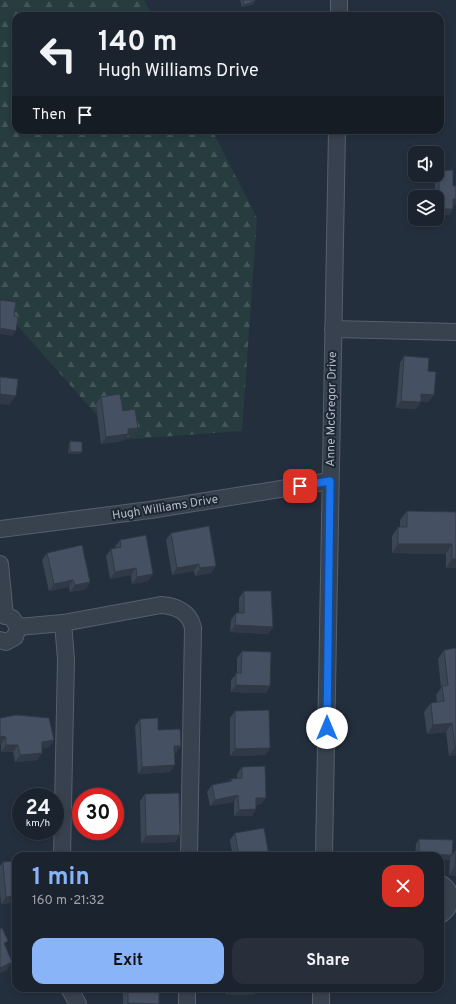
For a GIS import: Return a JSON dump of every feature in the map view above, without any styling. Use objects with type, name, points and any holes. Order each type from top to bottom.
[{"type":"street","points":[[339,0],[339,12]]},
{"type":"street","name":"Anne McGregor Drive","points":[[324,852],[337,134]]},
{"type":"street","points":[[333,329],[456,332]]},
{"type":"street","name":"Hugh Williams Drive","points":[[0,529],[150,510],[330,481]]},
{"type":"street","points":[[0,564],[2,617],[11,617],[16,621],[18,627],[15,637],[11,640],[1,642]]},
{"type":"street","points":[[18,627],[63,623],[161,605],[179,609],[192,621],[189,852]]},
{"type":"street","points":[[62,852],[66,659],[63,623]]},
{"type":"street","points":[[444,885],[450,894],[451,904],[447,911],[444,913]]},
{"type":"street","points":[[71,992],[78,1004]]},
{"type":"street","points":[[187,992],[187,1004]]},
{"type":"street","points":[[321,992],[321,1004]]},
{"type":"green space","points":[[0,0],[144,0],[151,12],[12,12],[12,134],[214,134],[257,218],[242,431],[119,440],[0,306]]},
{"type":"building","points":[[243,0],[255,0],[255,1],[244,5]]},
{"type":"building","points":[[453,170],[453,186],[456,186],[456,199],[453,199],[453,209],[444,209],[444,190],[439,190],[439,182],[444,182],[444,171]]},
{"type":"building","points":[[0,300],[16,302],[14,316],[18,317],[16,331],[0,328]]},
{"type":"building","points":[[404,356],[429,358],[428,371],[436,372],[434,395],[421,394],[421,402],[401,401]]},
{"type":"building","points":[[0,377],[18,379],[16,396],[0,394]]},
{"type":"building","points":[[120,394],[123,411],[135,409],[138,428],[128,429],[128,434],[106,437],[101,397]]},
{"type":"building","points":[[70,441],[82,442],[82,452],[70,452]]},
{"type":"building","points":[[407,511],[456,512],[456,559],[452,559],[452,544],[398,544],[398,527],[407,527]]},
{"type":"building","points":[[209,526],[216,566],[200,568],[199,564],[177,568],[171,533]]},
{"type":"building","points":[[146,535],[153,574],[137,577],[136,568],[115,572],[111,549],[121,547],[120,540]]},
{"type":"building","points":[[82,545],[90,582],[75,585],[73,580],[54,584],[47,553]]},
{"type":"building","points":[[244,591],[271,591],[273,627],[235,625],[236,613],[244,613]]},
{"type":"building","points":[[456,648],[455,747],[452,723],[433,725],[431,703],[444,701],[442,686],[448,685],[444,650]]},
{"type":"building","points":[[242,651],[271,652],[270,686],[236,685],[236,673],[241,673]]},
{"type":"building","points":[[269,710],[270,748],[235,749],[235,711]]},
{"type":"building","points":[[16,715],[49,718],[54,740],[42,742],[42,753],[20,755],[18,745],[6,745],[6,737],[0,736],[0,718]]},
{"type":"building","points":[[158,718],[158,730],[180,729],[181,746],[174,746],[175,765],[142,767],[140,719]]},
{"type":"building","points":[[265,766],[266,798],[256,798],[256,809],[239,810],[238,795],[215,800],[212,785],[232,781],[231,779],[242,778],[242,767]]},
{"type":"building","points":[[179,793],[180,835],[146,836],[145,794]]},
{"type":"building","points":[[264,828],[268,852],[234,852],[238,851],[235,833]]},
{"type":"building","points":[[419,839],[453,840],[452,855],[444,855],[444,852],[419,852]]},
{"type":"building","points":[[12,861],[12,896],[6,897],[3,862]]},
{"type":"building","points":[[2,928],[8,941],[4,943],[12,962],[0,968],[0,929]]},
{"type":"building","points":[[128,992],[159,992],[159,1004],[128,1003]]},
{"type":"route","points":[[300,486],[330,481],[327,611],[327,728]]}]
